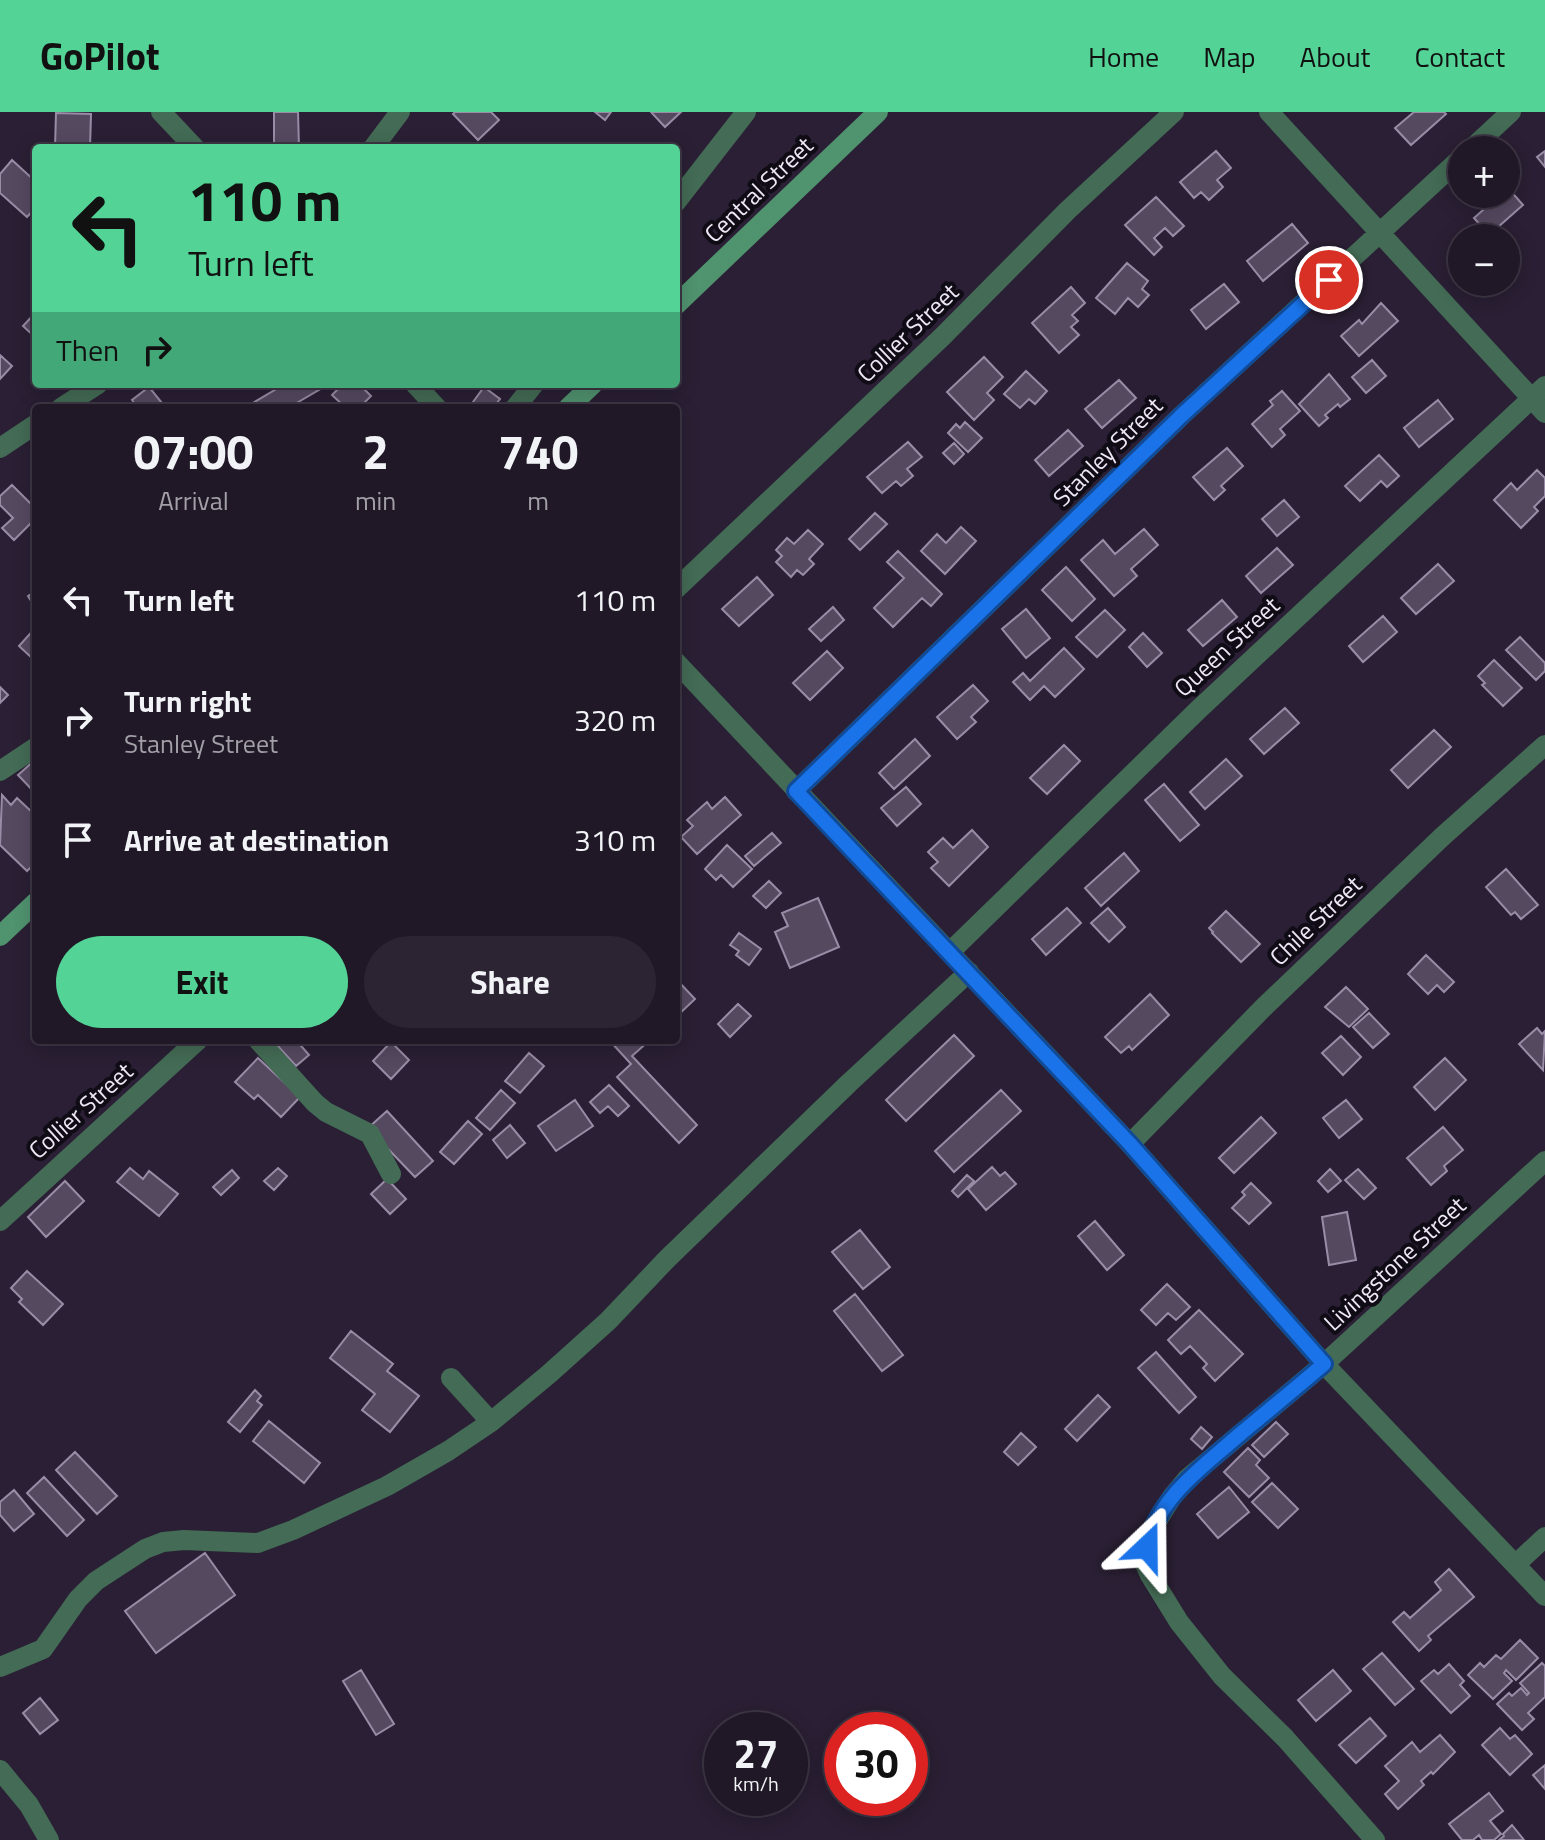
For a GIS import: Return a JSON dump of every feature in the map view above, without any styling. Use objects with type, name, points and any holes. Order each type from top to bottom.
[{"type":"main road","name":"Central Street","points":[[680,301],[878,112]]},
{"type":"main road","points":[[572,404],[589,388]]},
{"type":"main road","points":[[0,936],[32,906]]},
{"type":"street","points":[[161,112],[191,144]]},
{"type":"street","points":[[376,144],[400,112]]},
{"type":"street","points":[[680,197],[746,112]]},
{"type":"street","name":"Collier Street","points":[[680,585],[942,337],[1068,210],[1174,112]]},
{"type":"street","points":[[1269,112],[1541,399]]},
{"type":"street","points":[[1485,136],[1511,112]]},
{"type":"street","name":"Stanley Street","points":[[796,791],[1181,416],[1448,170]]},
{"type":"street","points":[[67,404],[92,388]]},
{"type":"street","points":[[419,388],[433,404]]},
{"type":"street","points":[[518,404],[531,388]]},
{"type":"street","name":"Queen Street","points":[[950,952],[1209,699],[1541,399]]},
{"type":"street","points":[[0,448],[32,427]]},
{"type":"street","points":[[680,666],[1130,1144],[1324,1364],[1545,1596]]},
{"type":"street","name":"Chile Street","points":[[1130,1144],[1264,1007],[1443,836],[1545,745]]},
{"type":"street","points":[[0,771],[32,750]]},
{"type":"street","points":[[0,1667],[43,1649],[78,1599],[96,1581],[145,1549],[163,1542],[184,1540],[258,1543],[387,1486],[491,1422],[608,1321],[667,1259],[849,1083],[969,972]]},
{"type":"street","name":"Collier Street","points":[[0,1221],[194,1044]]},
{"type":"street","points":[[262,1044],[315,1103],[326,1112],[370,1134],[391,1174]]},
{"type":"street","name":"Livingstone Street","points":[[1375,1840],[1285,1738],[1222,1676],[1179,1622],[1145,1564],[1150,1532],[1187,1479],[1324,1364],[1545,1161]]},
{"type":"street","points":[[451,1378],[491,1422]]},
{"type":"street","points":[[1516,1564],[1545,1537]]},
{"type":"street","points":[[0,1770],[29,1805],[49,1840]]},
{"type":"building","points":[[274,112],[298,112],[299,144],[274,144]]},
{"type":"building","points":[[491,112],[499,120],[478,140],[453,114]]},
{"type":"building","points":[[595,112],[611,112],[605,120]]},
{"type":"building","points":[[651,112],[681,112],[665,127]]},
{"type":"building","points":[[1414,112],[1446,114],[1411,145],[1395,128]]},
{"type":"building","points":[[56,113],[91,114],[90,144],[55,144]]},
{"type":"building","points":[[1216,151],[1231,168],[1217,180],[1223,187],[1209,200],[1201,192],[1194,198],[1180,182]]},
{"type":"building","points":[[1545,151],[1545,167],[1537,157]]},
{"type":"building","points":[[12,160],[32,178],[32,211],[27,217],[0,193],[0,174]]},
{"type":"building","points":[[1156,197],[1184,226],[1173,236],[1165,228],[1154,238],[1162,247],[1154,255],[1125,225]]},
{"type":"building","points":[[1485,208],[1520,208],[1501,224],[1479,224],[1474,218]]},
{"type":"building","points":[[1292,224],[1308,243],[1263,281],[1247,261]]},
{"type":"building","points":[[1127,263],[1148,281],[1142,289],[1149,295],[1138,307],[1128,298],[1115,314],[1096,298]]},
{"type":"building","points":[[1224,284],[1239,302],[1206,329],[1191,310]]},
{"type":"building","points":[[1071,287],[1085,303],[1072,315],[1078,321],[1071,327],[1079,335],[1059,353],[1032,323]]},
{"type":"building","points":[[1381,303],[1398,321],[1359,356],[1341,336],[1359,320],[1362,324]]},
{"type":"building","points":[[32,316],[32,334],[23,326]]},
{"type":"building","points":[[0,355],[12,366],[0,379]]},
{"type":"building","points":[[984,357],[1003,377],[987,393],[994,400],[974,420],[947,392]]},
{"type":"building","points":[[1372,360],[1386,376],[1366,393],[1352,377]]},
{"type":"building","points":[[1026,371],[1047,391],[1035,404],[1029,399],[1020,408],[1004,394]]},
{"type":"building","points":[[1329,374],[1350,399],[1325,415],[1328,418],[1319,426],[1299,404]]},
{"type":"building","points":[[1119,380],[1136,398],[1102,428],[1085,409]]},
{"type":"building","points":[[150,388],[163,404],[135,404],[132,400]]},
{"type":"building","points":[[278,388],[322,388],[295,404],[251,404]]},
{"type":"building","points":[[339,388],[363,388],[371,396],[363,404],[342,404],[332,395]]},
{"type":"building","points":[[483,388],[500,399],[496,404],[473,402]]},
{"type":"building","points":[[1282,391],[1300,411],[1280,429],[1285,435],[1272,447],[1252,424],[1273,405],[1270,401]]},
{"type":"building","points":[[1438,400],[1453,419],[1419,447],[1404,428]]},
{"type":"building","points":[[965,422],[982,438],[968,452],[948,433],[956,424],[960,428]]},
{"type":"building","points":[[1068,430],[1083,446],[1049,476],[1035,460]]},
{"type":"building","points":[[908,442],[922,457],[907,469],[913,476],[901,486],[896,481],[882,493],[867,477]]},
{"type":"building","points":[[954,443],[964,454],[954,464],[943,453]]},
{"type":"building","points":[[1227,448],[1243,466],[1221,486],[1225,490],[1214,500],[1193,477]]},
{"type":"building","points":[[1379,455],[1399,476],[1387,487],[1381,481],[1360,501],[1345,486]]},
{"type":"building","points":[[1537,470],[1545,478],[1545,496],[1534,507],[1538,511],[1521,528],[1494,500],[1511,483],[1517,490]]},
{"type":"building","points":[[12,485],[32,505],[32,522],[14,540],[2,528],[13,518],[0,505],[0,496]]},
{"type":"building","points":[[1284,500],[1299,517],[1277,536],[1262,519]]},
{"type":"building","points":[[875,513],[887,524],[860,550],[849,539]]},
{"type":"building","points":[[961,527],[976,541],[945,574],[921,551],[937,534],[946,543]]},
{"type":"building","points":[[1144,529],[1158,545],[1131,569],[1137,576],[1114,596],[1081,560],[1103,540],[1115,554]]},
{"type":"building","points":[[808,530],[823,544],[809,559],[814,564],[803,575],[797,570],[791,577],[776,562],[782,556],[776,550],[787,538],[794,544]]},
{"type":"building","points":[[1277,548],[1293,565],[1261,593],[1246,576]]},
{"type":"building","points":[[898,551],[942,594],[931,606],[922,598],[893,627],[874,608],[904,578],[887,562]]},
{"type":"building","points":[[1438,564],[1454,581],[1416,614],[1401,598]]},
{"type":"building","points":[[1066,567],[1095,599],[1072,621],[1042,590]]},
{"type":"building","points":[[757,577],[773,595],[739,626],[722,609]]},
{"type":"building","points":[[1222,600],[1237,617],[1203,646],[1188,630]]},
{"type":"building","points":[[833,607],[844,620],[821,641],[809,629]]},
{"type":"building","points":[[1026,609],[1050,638],[1026,658],[1002,629]]},
{"type":"building","points":[[1105,610],[1125,630],[1097,657],[1076,637]]},
{"type":"building","points":[[1383,616],[1397,632],[1363,662],[1349,646]]},
{"type":"building","points":[[32,631],[32,658],[19,646]]},
{"type":"building","points":[[1143,633],[1162,653],[1147,667],[1129,647]]},
{"type":"building","points":[[1520,637],[1545,663],[1545,671],[1536,680],[1506,650]]},
{"type":"building","points":[[1064,648],[1084,669],[1055,697],[1044,686],[1030,700],[1013,682],[1023,673],[1030,681]]},
{"type":"building","points":[[827,651],[843,668],[810,700],[793,683]]},
{"type":"building","points":[[1494,660],[1522,688],[1503,706],[1482,685],[1485,683],[1478,676]]},
{"type":"building","points":[[973,685],[988,701],[971,717],[976,722],[957,739],[937,717]]},
{"type":"building","points":[[0,687],[8,695],[0,703]]},
{"type":"building","points":[[1285,708],[1299,723],[1264,754],[1250,739]]},
{"type":"building","points":[[1434,730],[1451,747],[1408,788],[1391,770]]},
{"type":"building","points":[[915,739],[930,756],[894,789],[879,773]]},
{"type":"building","points":[[1064,745],[1080,761],[1047,794],[1030,778]]},
{"type":"building","points":[[1226,759],[1242,776],[1205,809],[1190,792]]},
{"type":"building","points":[[32,763],[32,790],[18,775]]},
{"type":"building","points":[[1164,784],[1199,825],[1180,841],[1145,800]]},
{"type":"building","points":[[906,787],[921,804],[897,826],[881,808]]},
{"type":"building","points":[[2,795],[11,805],[17,798],[32,812],[32,866],[27,871],[0,845]]},
{"type":"building","points":[[725,797],[741,815],[697,854],[681,837],[693,826],[687,820],[707,802],[712,809]]},
{"type":"building","points":[[972,830],[988,847],[949,886],[931,868],[938,862],[928,852],[943,838],[953,848]]},
{"type":"building","points":[[772,833],[781,843],[754,866],[745,856]]},
{"type":"building","points":[[727,845],[752,869],[733,887],[721,875],[716,880],[705,869]]},
{"type":"building","points":[[1124,853],[1139,871],[1101,906],[1085,888]]},
{"type":"building","points":[[1506,869],[1538,905],[1521,919],[1515,912],[1511,915],[1486,887]]},
{"type":"building","points":[[769,881],[781,893],[766,908],[753,896]]},
{"type":"building","points":[[818,898],[839,947],[790,968],[775,932],[788,926],[782,913]]},
{"type":"building","points":[[1067,908],[1081,923],[1046,955],[1032,939]]},
{"type":"building","points":[[1108,908],[1125,927],[1109,942],[1091,923]]},
{"type":"building","points":[[1226,911],[1260,944],[1241,962],[1209,928]]},
{"type":"building","points":[[739,933],[761,949],[749,965],[736,955],[739,951],[730,945]]},
{"type":"building","points":[[1426,955],[1454,982],[1444,992],[1437,985],[1428,994],[1408,974]]},
{"type":"building","points":[[680,983],[695,999],[680,1013]]},
{"type":"building","points":[[1346,987],[1368,1009],[1349,1027],[1325,1007]]},
{"type":"building","points":[[1150,994],[1169,1015],[1132,1050],[1129,1046],[1121,1053],[1105,1037]]},
{"type":"building","points":[[738,1004],[751,1016],[730,1037],[718,1024]]},
{"type":"building","points":[[1369,1013],[1389,1034],[1373,1048],[1353,1027]]},
{"type":"building","points":[[1537,1028],[1542,1034],[1545,1031],[1543,1070],[1519,1044]]},
{"type":"building","points":[[954,1035],[974,1056],[906,1121],[886,1100]]},
{"type":"building","points":[[1341,1036],[1361,1057],[1343,1075],[1322,1053]]},
{"type":"building","points":[[276,1044],[299,1044],[309,1055],[296,1066]]},
{"type":"building","points":[[389,1044],[393,1044],[409,1060],[391,1079],[373,1061]]},
{"type":"building","points":[[613,1044],[646,1044],[632,1056],[697,1125],[679,1143],[617,1077],[631,1064]]},
{"type":"building","points":[[529,1053],[544,1066],[520,1093],[505,1081]]},
{"type":"building","points":[[258,1058],[300,1097],[281,1117],[258,1095],[254,1099],[235,1082]]},
{"type":"building","points":[[1445,1058],[1466,1080],[1435,1110],[1414,1087]]},
{"type":"building","points":[[609,1085],[629,1106],[618,1116],[608,1106],[600,1113],[590,1102]]},
{"type":"building","points":[[501,1090],[515,1103],[490,1130],[476,1118]]},
{"type":"building","points":[[1001,1090],[1021,1111],[954,1172],[935,1151]]},
{"type":"building","points":[[575,1100],[593,1126],[556,1151],[538,1126]]},
{"type":"building","points":[[1346,1100],[1362,1119],[1339,1138],[1323,1118]]},
{"type":"building","points":[[387,1111],[433,1161],[415,1177],[368,1128]]},
{"type":"building","points":[[1261,1117],[1276,1133],[1234,1173],[1219,1158]]},
{"type":"building","points":[[468,1121],[482,1134],[454,1164],[440,1152]]},
{"type":"building","points":[[510,1125],[525,1143],[507,1158],[493,1140]]},
{"type":"building","points":[[1443,1127],[1463,1150],[1444,1166],[1447,1171],[1431,1185],[1407,1158]]},
{"type":"building","points":[[992,1167],[1000,1176],[1005,1172],[1016,1184],[986,1210],[968,1189]]},
{"type":"building","points":[[130,1168],[143,1179],[149,1171],[178,1194],[159,1216],[117,1182]]},
{"type":"building","points":[[278,1168],[287,1176],[274,1190],[264,1181]]},
{"type":"building","points":[[1330,1169],[1341,1181],[1328,1192],[1318,1181]]},
{"type":"building","points":[[1358,1169],[1376,1188],[1364,1199],[1345,1180]]},
{"type":"building","points":[[232,1170],[239,1178],[221,1195],[213,1187]]},
{"type":"building","points":[[967,1175],[974,1181],[958,1197],[952,1191]]},
{"type":"building","points":[[387,1179],[406,1199],[390,1214],[371,1194]]},
{"type":"building","points":[[65,1181],[84,1201],[46,1237],[28,1217]]},
{"type":"building","points":[[1251,1183],[1271,1203],[1249,1224],[1232,1208],[1245,1195],[1242,1192]]},
{"type":"building","points":[[1347,1212],[1356,1260],[1329,1265],[1322,1217]]},
{"type":"building","points":[[1095,1221],[1124,1255],[1107,1270],[1078,1236]]},
{"type":"building","points":[[860,1230],[890,1267],[863,1289],[832,1252]]},
{"type":"building","points":[[27,1271],[63,1304],[43,1325],[19,1302],[22,1299],[11,1288]]},
{"type":"building","points":[[1167,1284],[1190,1307],[1176,1320],[1168,1313],[1156,1325],[1141,1310]]},
{"type":"building","points":[[855,1294],[903,1355],[882,1371],[834,1311]]},
{"type":"building","points":[[1199,1310],[1243,1354],[1215,1381],[1203,1368],[1207,1364],[1190,1346],[1181,1354],[1168,1340]]},
{"type":"building","points":[[351,1331],[393,1364],[387,1371],[419,1396],[390,1432],[362,1410],[375,1394],[330,1358]]},
{"type":"building","points":[[1156,1352],[1196,1397],[1179,1413],[1138,1368]]},
{"type":"building","points":[[255,1390],[261,1396],[257,1401],[262,1405],[240,1432],[228,1422]]},
{"type":"building","points":[[1098,1395],[1110,1407],[1077,1441],[1065,1429]]},
{"type":"building","points":[[269,1421],[320,1463],[304,1483],[253,1441]]},
{"type":"building","points":[[1276,1422],[1288,1434],[1264,1457],[1252,1445]]},
{"type":"building","points":[[1201,1427],[1212,1437],[1202,1449],[1191,1439]]},
{"type":"building","points":[[1021,1433],[1036,1447],[1018,1465],[1004,1452]]},
{"type":"building","points":[[1248,1448],[1260,1460],[1256,1465],[1269,1478],[1249,1497],[1224,1472]]},
{"type":"building","points":[[75,1452],[117,1496],[97,1514],[56,1470]]},
{"type":"building","points":[[44,1477],[84,1520],[67,1536],[27,1493]]},
{"type":"building","points":[[1272,1483],[1298,1509],[1278,1528],[1252,1502]]},
{"type":"building","points":[[1229,1487],[1249,1512],[1218,1538],[1197,1514]]},
{"type":"building","points":[[14,1490],[34,1514],[14,1531],[0,1515],[0,1502]]},
{"type":"building","points":[[205,1553],[235,1595],[156,1653],[125,1611]]},
{"type":"building","points":[[1449,1569],[1474,1597],[1428,1636],[1431,1640],[1419,1651],[1393,1622],[1404,1612],[1410,1618],[1441,1590],[1435,1582]]},
{"type":"building","points":[[1520,1640],[1538,1658],[1516,1680],[1506,1670],[1504,1673],[1512,1681],[1493,1699],[1468,1675],[1480,1663],[1484,1667],[1496,1655],[1501,1659]]},
{"type":"building","points":[[1382,1653],[1414,1689],[1395,1705],[1363,1669]]},
{"type":"building","points":[[1542,1663],[1545,1666],[1545,1697],[1528,1713],[1534,1719],[1522,1730],[1497,1704],[1509,1693],[1512,1696],[1521,1688],[1527,1695],[1529,1693],[1520,1683]]},
{"type":"building","points":[[1449,1664],[1464,1681],[1460,1685],[1470,1696],[1451,1713],[1421,1681],[1434,1670],[1438,1674]]},
{"type":"building","points":[[361,1670],[394,1724],[376,1735],[343,1681]]},
{"type":"building","points":[[1333,1670],[1351,1691],[1316,1721],[1298,1700]]},
{"type":"building","points":[[40,1698],[58,1720],[40,1734],[23,1713]]},
{"type":"building","points":[[1370,1718],[1386,1736],[1356,1763],[1339,1745]]},
{"type":"building","points":[[1500,1728],[1510,1739],[1515,1735],[1532,1754],[1510,1775],[1482,1745]]},
{"type":"building","points":[[1440,1735],[1455,1752],[1433,1774],[1431,1772],[1421,1781],[1424,1785],[1398,1809],[1385,1794],[1399,1781],[1385,1766],[1412,1742],[1420,1752]]},
{"type":"building","points":[[1545,1765],[1545,1789],[1533,1775]]},
{"type":"building","points":[[1489,1793],[1503,1811],[1490,1821],[1501,1834],[1494,1840],[1482,1840],[1479,1835],[1473,1840],[1462,1840],[1449,1824]]},
{"type":"building","points":[[1512,1825],[1524,1840],[1499,1840],[1504,1836]]},
{"type":"route","points":[[1147,1547],[1150,1532],[1187,1479],[1324,1364],[1130,1144],[796,791],[1181,416],[1329,280]]}]
